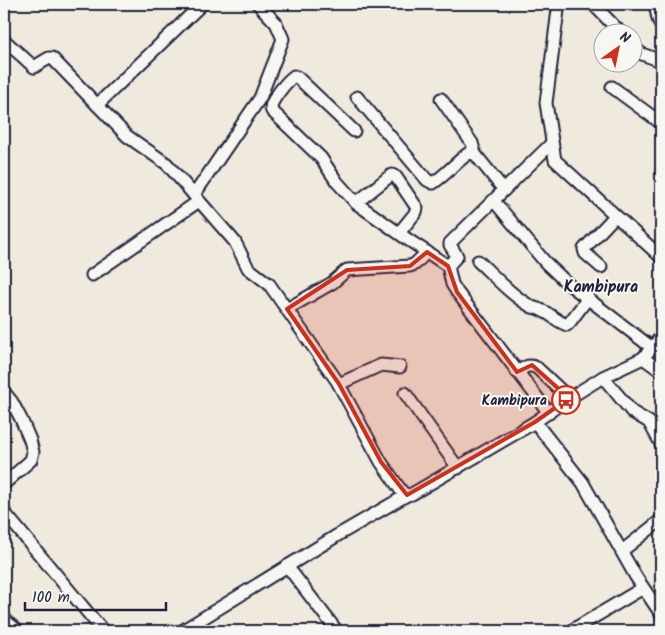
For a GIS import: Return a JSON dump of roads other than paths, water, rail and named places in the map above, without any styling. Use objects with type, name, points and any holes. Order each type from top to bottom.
[{"type":"street","points":[[92,275],[196,198],[260,98],[283,39],[276,23],[258,4]]},
{"type":"street","points":[[556,4],[558,10],[546,103],[554,160],[661,257]]},
{"type":"street","points":[[593,4],[610,22]]},
{"type":"street","points":[[655,4],[661,26]]},
{"type":"street","points":[[98,105],[193,6]]},
{"type":"street","points":[[4,40],[34,67],[51,57],[130,138],[164,162],[235,242],[248,268],[266,281],[338,384],[381,462],[402,492],[407,495]]},
{"type":"street","points":[[642,54],[661,60]]},
{"type":"street","points":[[354,131],[297,77],[294,76],[289,80],[271,103],[272,111],[321,158],[337,182],[356,203],[448,266],[452,284],[457,292],[549,413]]},
{"type":"street","points":[[612,87],[661,123]]},
{"type":"street","points":[[357,97],[427,180],[433,183],[461,158],[469,153],[475,154]]},
{"type":"street","points":[[440,99],[472,142],[475,154],[504,190]]},
{"type":"street","points":[[448,266],[458,256],[450,243],[552,144]]},
{"type":"street","points":[[356,203],[390,176],[396,177],[417,208],[416,212],[398,233]]},
{"type":"street","points":[[494,201],[545,262],[566,282],[652,347]]},
{"type":"street","points":[[601,267],[585,253],[584,249],[615,216]]},
{"type":"street","points":[[287,309],[332,284],[347,270],[410,266],[415,264],[427,252]]},
{"type":"street","points":[[478,261],[500,284],[563,324],[567,325],[570,322],[588,298]]},
{"type":"street","points":[[182,631],[338,535],[458,468],[535,422],[569,398],[604,377],[643,358],[661,337]]},
{"type":"street","points":[[643,358],[661,371]]},
{"type":"street","points":[[338,384],[381,365],[400,367]]},
{"type":"street","points":[[517,372],[532,365],[569,398]]},
{"type":"street","points":[[604,377],[632,412],[649,422],[661,444]]},
{"type":"street","points":[[4,392],[21,419],[33,452],[31,460],[4,484]]},
{"type":"street","points":[[405,393],[458,468]]},
{"type":"street","points":[[535,422],[583,483],[643,588],[661,614]]},
{"type":"street","points":[[4,512],[103,631]]},
{"type":"street","points":[[622,551],[661,520]]},
{"type":"street","points":[[288,566],[337,631]]},
{"type":"street","points":[[574,629],[643,588]]},
{"type":"street","points":[[4,617],[18,631]]},
{"type":"place","name":"Kambipura","points":[[566,400]]},
{"type":"district","name":"Kambipura","points":[[601,286]]}]
